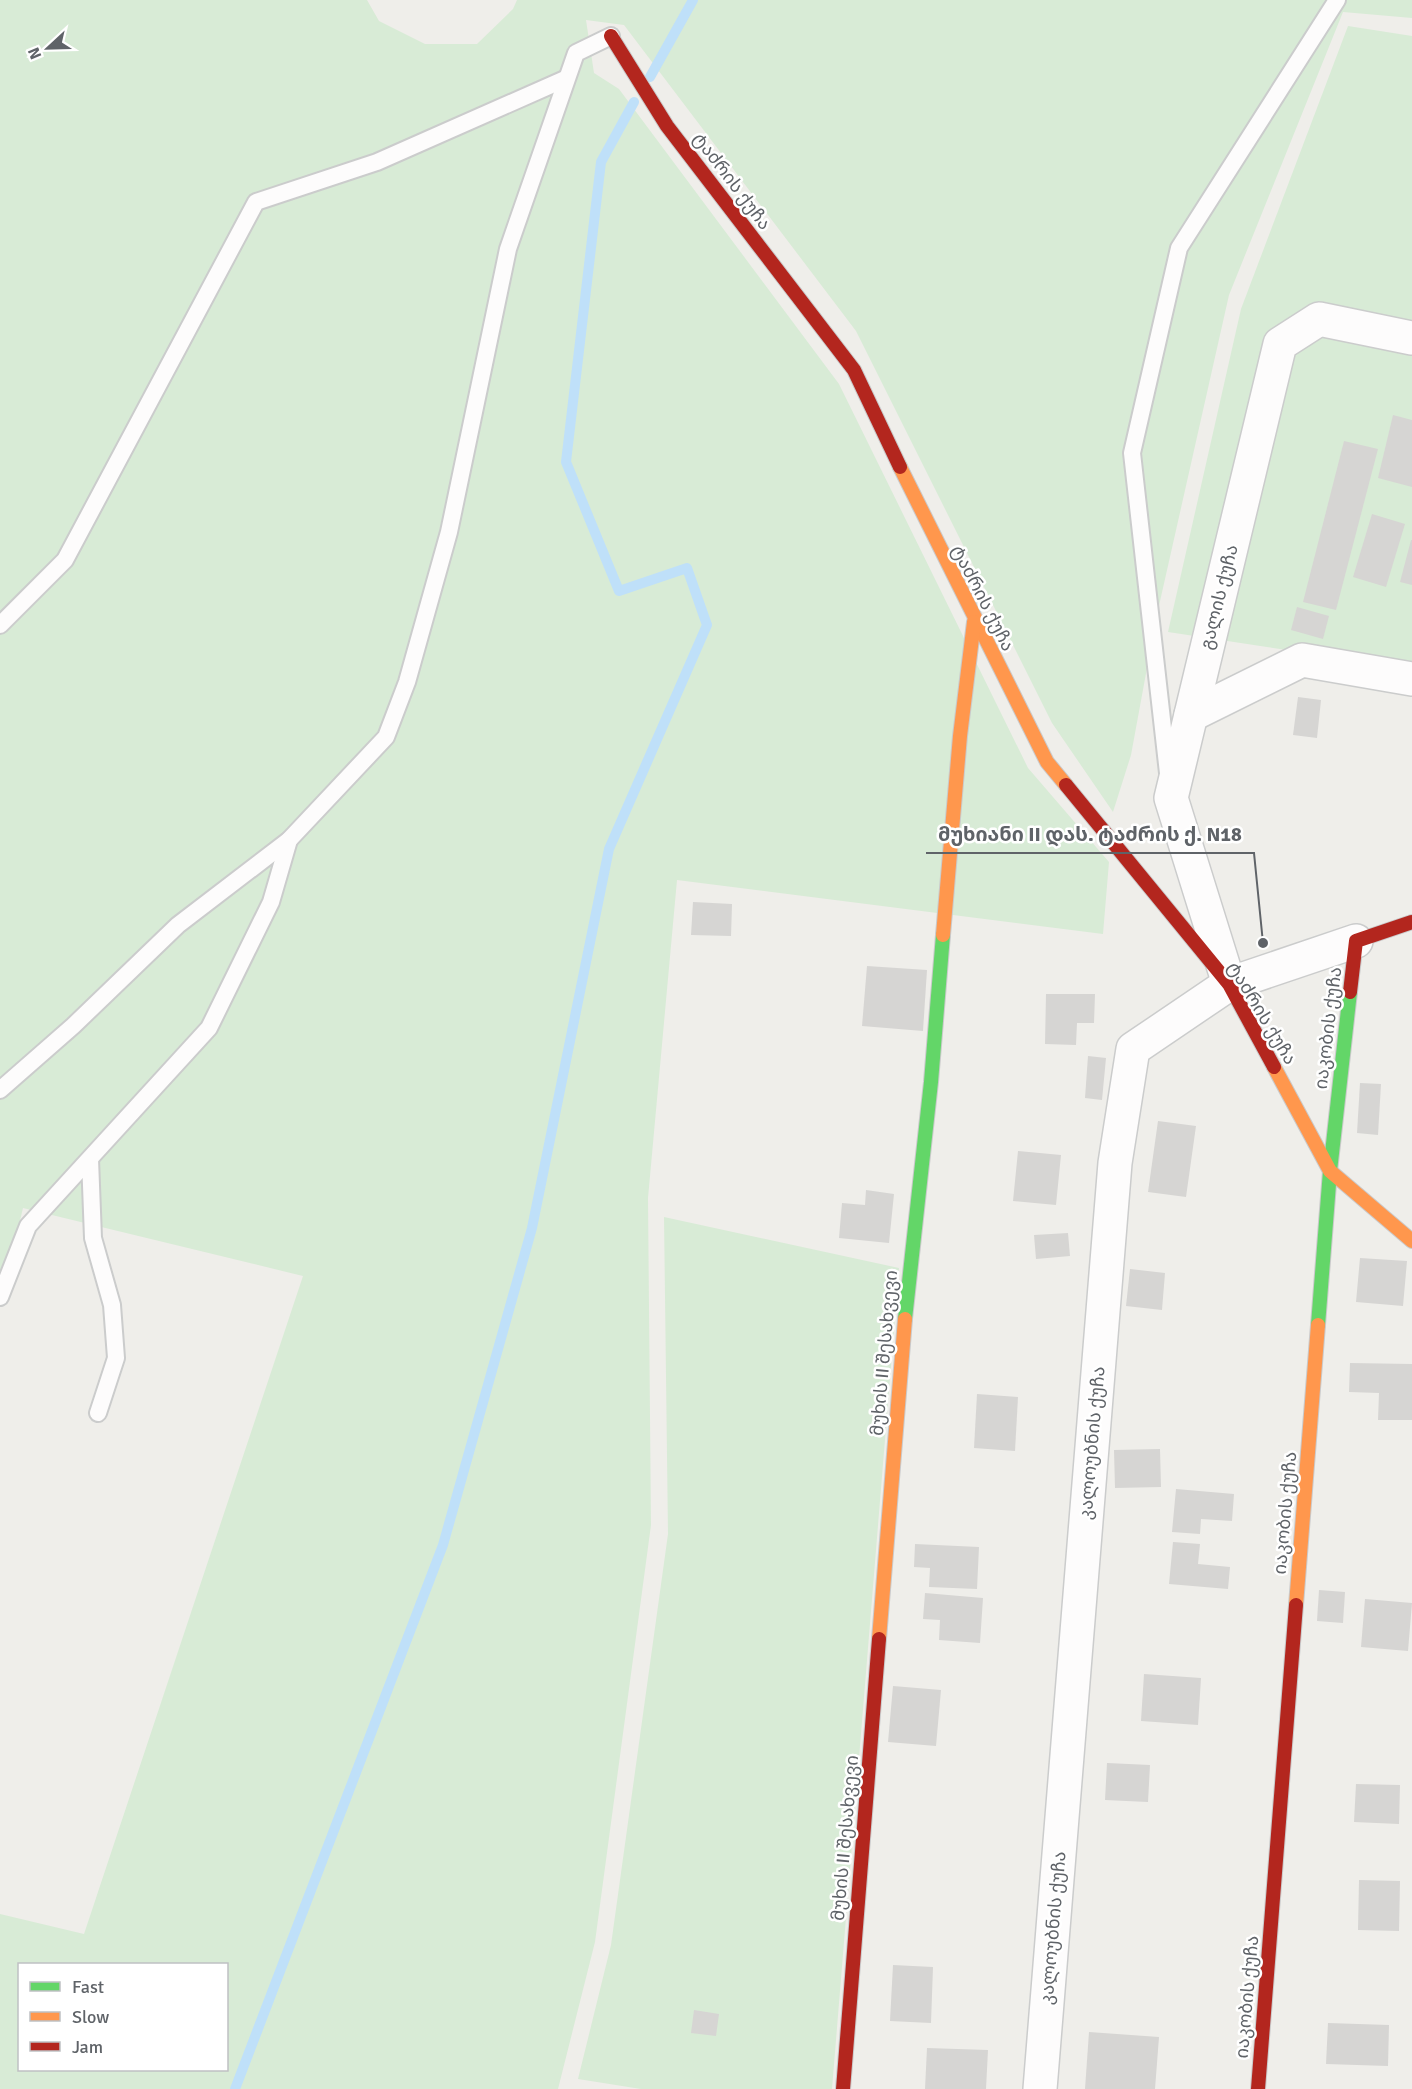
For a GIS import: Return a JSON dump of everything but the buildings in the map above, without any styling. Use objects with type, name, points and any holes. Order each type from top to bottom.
[{"type":"street","name":"ტაძრის ქუჩა","points":[[611,36],[667,126],[854,370],[974,622],[1047,762],[1229,984],[1330,1171]]},
{"type":"street","name":"გალის ქუჩა","points":[[1171,798],[1280,344],[1319,318],[1412,338]]},
{"type":"street","name":"მუხის II შესახვევი","points":[[843,2089],[907,1289],[932,1082],[960,736],[974,622]]},
{"type":"street","points":[[1191,715],[1302,660],[1412,679]]},
{"type":"street","points":[[1171,798],[1229,984]]},
{"type":"street","points":[[1356,940],[1412,922]]},
{"type":"street","name":"კალოუბნის ქუჩა","points":[[1040,2089],[1115,1163],[1133,1049],[1229,984],[1356,940]]},
{"type":"street","name":"იაკობის ქუჩა","points":[[1257,2089],[1330,1171],[1356,940]]},
{"type":"street","points":[[1330,1171],[1412,1241]]},
{"type":"lane","points":[[1171,798],[1132,453],[1179,248],[1337,0]]},
{"type":"lane","points":[[0,1090],[73,1026],[177,925],[289,840],[386,737],[407,682],[449,532],[508,249],[565,79],[576,53],[611,36]]},
{"type":"lane","points":[[0,625],[65,560],[256,202],[377,162],[565,79]]},
{"type":"lane","points":[[0,1297],[28,1226],[209,1028],[271,902],[289,840]]},
{"type":"lane","points":[[90,1160],[93,1238],[112,1305],[116,1358],[98,1413]]},
{"type":"green space","points":[[0,0],[367,0],[379,21],[425,44],[477,44],[513,9],[517,0],[1412,0],[1412,18],[1343,12],[1229,295],[1156,619],[1131,755],[1113,812],[1052,723],[856,331],[624,25],[586,20],[594,73],[619,89],[839,384],[1028,768],[1109,862],[1103,934],[677,880],[648,1198],[651,1525],[595,1942],[558,2089],[0,2089],[0,1914],[84,1934],[303,1276],[23,1208],[0,1305]]},
{"type":"green space","points":[[1348,26],[1412,36],[1412,669],[1168,632],[1241,309]]},
{"type":"green space","points":[[664,1217],[899,1268],[832,2089],[641,2089],[578,2079],[611,1945],[668,1534]]},
{"type":"waterway","points":[[650,77],[693,0]]},
{"type":"waterway","points":[[235,2089],[443,1545],[532,1228],[609,849],[707,625],[687,568],[619,591],[566,462],[601,162],[634,102]]},
{"type":"traffic: fast","points":[[905,1319],[931,1082],[943,935]]},
{"type":"traffic: fast","points":[[1318,1325],[1330,1171],[1350,992]]},
{"type":"traffic: slow","points":[[900,467],[1047,762],[1066,785]]},
{"type":"traffic: slow","points":[[943,935],[960,736],[974,622]]},
{"type":"traffic: slow","points":[[1274,1067],[1330,1171],[1412,1241]]},
{"type":"traffic: slow","points":[[879,1639],[905,1319]]},
{"type":"traffic: slow","points":[[1296,1605],[1318,1325]]},
{"type":"traffic: jam","points":[[611,36],[667,126],[854,370],[900,467]]},
{"type":"traffic: jam","points":[[1066,785],[1229,984],[1274,1067]]},
{"type":"traffic: jam","points":[[1350,992],[1356,941],[1412,922]]},
{"type":"traffic: jam","points":[[1258,2089],[1296,1605]]},
{"type":"traffic: jam","points":[[843,2089],[879,1639]]},
{"type":"place","name":"მუხიანი II დას. ტაძრის ქ. N18","points":[[1263,943]]}]
